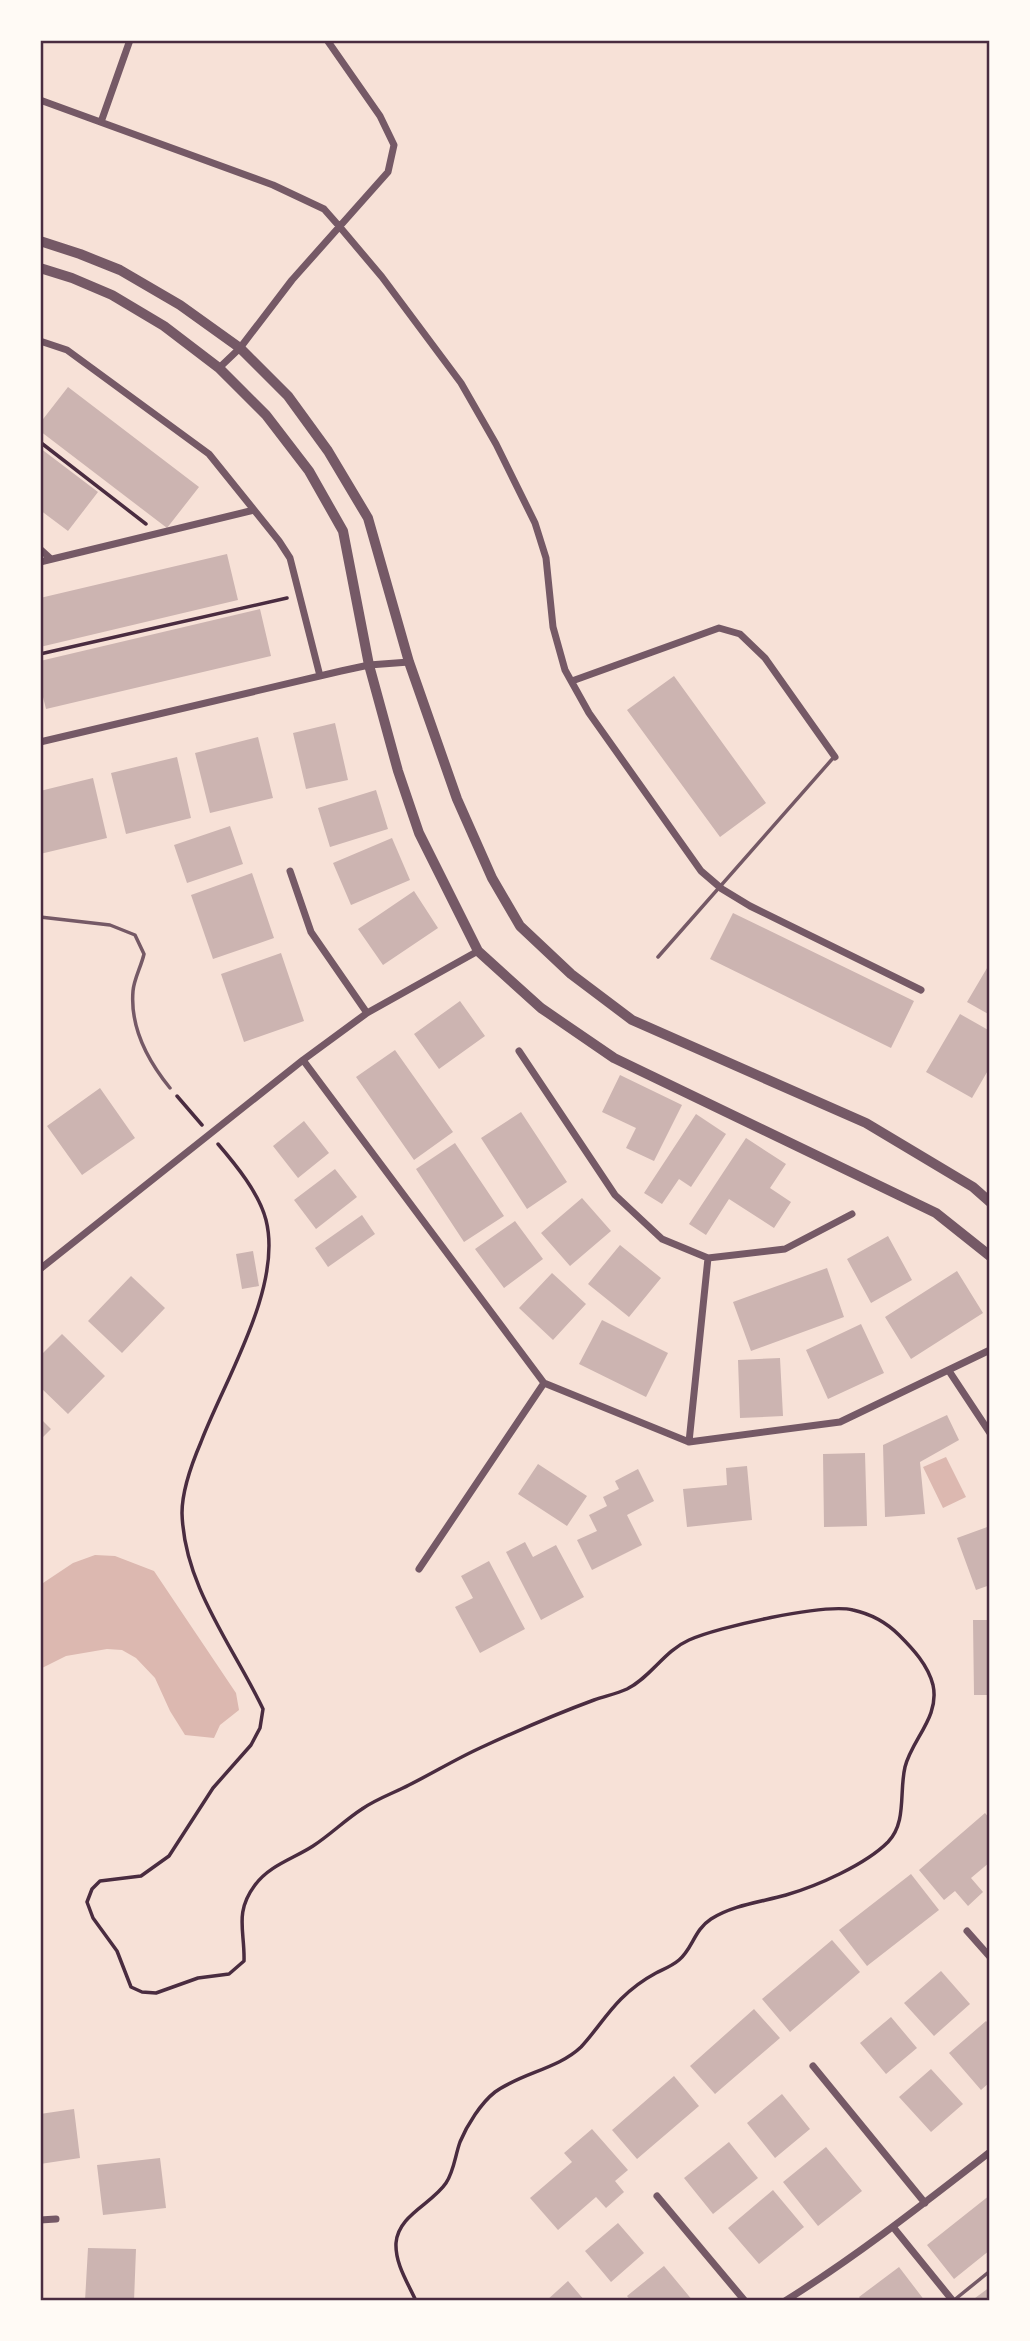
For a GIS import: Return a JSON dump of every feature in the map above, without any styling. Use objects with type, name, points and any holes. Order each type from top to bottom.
[{"type":"street","points":[[101,122],[130,40]]},
{"type":"street","points":[[219,368],[240,348],[292,280],[388,172],[394,145],[380,116],[327,40]]},
{"type":"street","points":[[40,100],[273,185],[324,209],[382,277],[461,383],[496,444],[535,523],[546,558],[553,627],[565,670],[589,713],[701,871],[719,887],[750,906],[921,990]]},
{"type":"street","points":[[40,241],[80,254],[153,287],[240,348],[288,396],[328,451],[368,518],[409,662],[457,799],[492,878],[520,926],[571,974],[632,1020],[866,1123],[973,1187],[990,1202]]},
{"type":"street","points":[[40,268],[72,278],[144,312],[219,368],[267,415],[309,471],[342,531],[369,665],[397,771],[419,833],[478,951],[541,1008],[614,1058],[936,1213],[990,1256]]},
{"type":"street","points":[[40,341],[67,350],[209,454],[289,558],[320,676]]},
{"type":"street","points":[[40,562],[254,510]]},
{"type":"street","points":[[40,549],[51,559]]},
{"type":"street","points":[[572,681],[719,628],[740,634],[765,658],[835,757]]},
{"type":"street","points":[[40,742],[369,665],[409,662]]},
{"type":"street","points":[[290,871],[311,932],[367,1013]]},
{"type":"street","points":[[40,1269],[303,1060],[367,1013],[478,951]]},
{"type":"street","points":[[519,1051],[615,1195],[662,1239],[708,1258],[785,1249],[852,1214]]},
{"type":"street","points":[[303,1060],[544,1383],[689,1441],[840,1422],[990,1350]]},
{"type":"street","points":[[689,1441],[708,1258]]},
{"type":"street","points":[[949,1371],[990,1433]]},
{"type":"street","points":[[419,1569],[544,1383]]},
{"type":"street","points":[[967,1931],[990,1957]]},
{"type":"street","points":[[813,2066],[925,2203]]},
{"type":"street","points":[[785,2301],[894,2227],[990,2152]]},
{"type":"street","points":[[657,2196],[745,2301]]},
{"type":"street","points":[[40,2220],[56,2219]]},
{"type":"street","points":[[894,2227],[953,2301]]},
{"type":"lane","points":[[658,957],[835,757]]},
{"type":"lane","points":[[40,916],[110,925],[135,935],[144,954],[133,989],[136,1019],[143,1047],[170,1088]]},
{"type":"lane","points":[[953,2301],[990,2271]]},
{"type":"path","points":[[40,442],[159,534]]},
{"type":"path","points":[[40,654],[299,595]]},
{"type":"path","points":[[170,1088],[204,1127]]},
{"type":"path","points":[[212,1137],[254,1194],[266,1220],[269,1249],[266,1274],[241,1356],[194,1459],[182,1510],[184,1531],[202,1597],[263,1709],[260,1728],[251,1745],[213,1787],[169,1856],[141,1876],[100,1881],[92,1889],[87,1902],[93,1918],[117,1951],[131,1987],[142,1992],[156,1993],[198,1978],[229,1974],[244,1961],[241,1925],[243,1909],[252,1888],[281,1862],[314,1845],[364,1807],[479,1748],[594,1700],[625,1690],[642,1680],[673,1650],[689,1640],[773,1618],[849,1608],[876,1618],[892,1629],[923,1663],[933,1685],[934,1702],[928,1722],[910,1751],[904,1771],[900,1821],[889,1841],[842,1872],[815,1884],[787,1895],[755,1902],[712,1919],[696,1932],[685,1954],[676,1964],[642,1981],[618,2001],[580,2048],[563,2059],[512,2081],[491,2095],[460,2141],[450,2176],[442,2189],[416,2210],[401,2228],[396,2241],[398,2260],[416,2301]]},
{"type":"shaded area","points":[[946,1457],[966,1497],[943,1508],[923,1467]]},
{"type":"shaded area","points":[[95,1555],[115,1556],[154,1571],[236,1693],[239,1710],[220,1725],[214,1738],[185,1735],[155,1678],[136,1658],[122,1650],[107,1649],[66,1656],[40,1669],[40,1585],[73,1563]]},
{"type":"building","points":[[68,387],[199,487],[167,528],[40,431],[40,423]]},
{"type":"building","points":[[40,448],[98,492],[68,531],[40,510]]},
{"type":"building","points":[[227,554],[238,600],[40,647],[40,598]]},
{"type":"building","points":[[260,609],[271,656],[46,709],[40,685],[40,661]]},
{"type":"building","points":[[674,676],[766,803],[720,837],[627,710]]},
{"type":"building","points":[[335,723],[348,780],[306,789],[293,733]]},
{"type":"building","points":[[258,737],[273,798],[210,813],[195,753]]},
{"type":"building","points":[[177,757],[191,818],[126,834],[111,773]]},
{"type":"building","points":[[93,778],[107,838],[40,854],[40,791]]},
{"type":"building","points":[[376,790],[388,829],[330,847],[318,808]]},
{"type":"building","points":[[230,826],[243,864],[187,883],[174,845]]},
{"type":"building","points":[[392,838],[410,880],[351,905],[333,863]]},
{"type":"building","points":[[252,873],[274,938],[213,959],[191,895]]},
{"type":"building","points":[[414,891],[438,928],[383,965],[358,929]]},
{"type":"building","points":[[733,913],[914,1001],[891,1048],[710,959]]},
{"type":"building","points":[[281,953],[304,1021],[244,1042],[221,974]]},
{"type":"building","points":[[990,963],[990,1015],[967,1002]]},
{"type":"building","points":[[460,1001],[485,1036],[439,1069],[414,1034]]},
{"type":"building","points":[[960,1014],[990,1031],[990,1067],[972,1098],[926,1072]]},
{"type":"building","points":[[395,1050],[453,1132],[414,1160],[356,1077]]},
{"type":"building","points":[[620,1075],[682,1105],[654,1161],[626,1148],[636,1128],[602,1112]]},
{"type":"building","points":[[100,1088],[135,1138],[82,1175],[47,1126]]},
{"type":"building","points":[[521,1112],[567,1182],[527,1209],[481,1138]]},
{"type":"building","points":[[696,1114],[726,1134],[691,1187],[679,1179],[662,1204],[644,1193]]},
{"type":"building","points":[[304,1121],[329,1153],[298,1178],[273,1146]]},
{"type":"building","points":[[746,1138],[786,1164],[770,1188],[791,1202],[774,1228],[729,1199],[706,1235],[689,1224]]},
{"type":"building","points":[[455,1143],[504,1216],[464,1242],[416,1169]]},
{"type":"building","points":[[335,1169],[357,1197],[316,1229],[294,1200]]},
{"type":"building","points":[[582,1198],[611,1231],[570,1266],[541,1233]]},
{"type":"building","points":[[362,1215],[375,1234],[328,1267],[315,1248]]},
{"type":"building","points":[[515,1221],[543,1259],[504,1288],[475,1249]]},
{"type":"building","points":[[888,1236],[912,1280],[871,1303],[847,1259]]},
{"type":"building","points":[[620,1245],[661,1278],[629,1317],[588,1284]]},
{"type":"building","points":[[253,1251],[259,1286],[242,1289],[236,1254]]},
{"type":"building","points":[[827,1268],[844,1317],[751,1351],[733,1302]]},
{"type":"building","points":[[957,1271],[983,1313],[911,1359],[885,1317]]},
{"type":"building","points":[[552,1273],[586,1304],[553,1340],[519,1308]]},
{"type":"building","points":[[131,1276],[165,1308],[122,1353],[88,1321]]},
{"type":"building","points":[[602,1320],[668,1353],[646,1397],[579,1364]]},
{"type":"building","points":[[861,1324],[884,1373],[828,1399],[806,1350]]},
{"type":"building","points":[[62,1334],[105,1376],[68,1414],[40,1387],[40,1356]]},
{"type":"building","points":[[780,1358],[783,1416],[740,1418],[738,1360]]},
{"type":"building","points":[[947,1415],[959,1440],[920,1462],[925,1514],[885,1517],[883,1445]]},
{"type":"building","points":[[40,1418],[51,1429],[40,1440]]},
{"type":"building","points":[[865,1453],[867,1526],[824,1527],[823,1454]]},
{"type":"building","points":[[538,1464],[587,1496],[567,1526],[518,1494]]},
{"type":"building","points":[[747,1466],[752,1520],[687,1527],[683,1489],[727,1485],[726,1468]]},
{"type":"building","points":[[638,1469],[654,1501],[627,1515],[642,1545],[592,1570],[577,1540],[597,1531],[589,1515],[607,1506],[603,1497],[619,1489],[615,1481]]},
{"type":"building","points":[[990,1526],[990,1585],[976,1590],[957,1538]]},
{"type":"building","points":[[525,1542],[533,1557],[556,1545],[584,1597],[541,1620],[506,1552]]},
{"type":"building","points":[[489,1561],[525,1629],[480,1653],[455,1607],[473,1598],[461,1576]]},
{"type":"building","points":[[973,1620],[990,1620],[990,1695],[974,1695]]},
{"type":"building","points":[[985,1813],[990,1819],[990,1862],[971,1878],[983,1892],[968,1906],[955,1891],[944,1900],[919,1870]]},
{"type":"building","points":[[911,1874],[939,1910],[867,1966],[839,1930]]},
{"type":"building","points":[[832,1940],[860,1972],[790,2032],[762,1999]]},
{"type":"building","points":[[941,1971],[970,2004],[934,2036],[904,2003]]},
{"type":"building","points":[[754,2009],[780,2038],[715,2094],[690,2066]]},
{"type":"building","points":[[891,2017],[917,2048],[886,2074],[860,2043]]},
{"type":"building","points":[[986,2021],[990,2025],[990,2082],[981,2090],[949,2053]]},
{"type":"building","points":[[931,2069],[963,2104],[931,2132],[899,2097]]},
{"type":"building","points":[[674,2076],[699,2106],[637,2159],[612,2130]]},
{"type":"building","points":[[782,2094],[810,2129],[775,2158],[747,2123]]},
{"type":"building","points":[[74,2109],[80,2158],[40,2164],[40,2114]]},
{"type":"building","points":[[592,2129],[628,2170],[615,2181],[624,2192],[606,2208],[596,2197],[558,2230],[530,2198],[572,2162],[564,2153]]},
{"type":"building","points":[[729,2142],[758,2178],[713,2214],[684,2178]]},
{"type":"building","points":[[826,2147],[862,2191],[818,2226],[783,2182]]},
{"type":"building","points":[[160,2158],[166,2208],[103,2215],[97,2165]]},
{"type":"building","points":[[773,2190],[804,2227],[759,2264],[728,2228]]},
{"type":"building","points":[[990,2195],[990,2250],[954,2279],[927,2245]]},
{"type":"building","points":[[618,2223],[644,2253],[611,2282],[585,2251]]},
{"type":"building","points":[[88,2248],[136,2249],[134,2301],[85,2301]]},
{"type":"building","points":[[664,2266],[693,2301],[631,2301],[627,2296]]},
{"type":"building","points":[[899,2267],[925,2301],[862,2301],[859,2297]]},
{"type":"building","points":[[568,2281],[585,2301],[546,2301]]},
{"type":"building","points":[[990,2287],[990,2301],[971,2301]]}]
